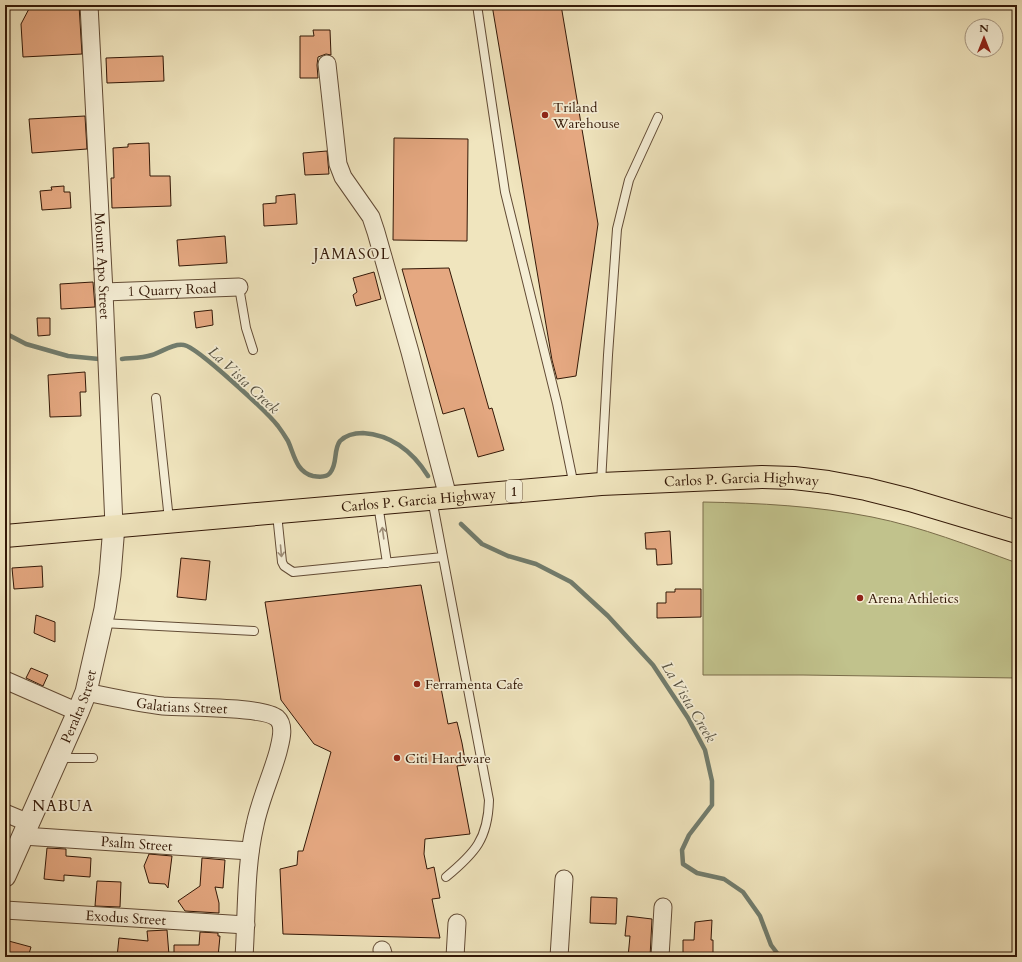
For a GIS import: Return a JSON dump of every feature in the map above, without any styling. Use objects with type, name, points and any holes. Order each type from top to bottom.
[{"type":"highway","name":"Carlos P. Garcia Highway","points":[[5,536],[574,486],[754,477],[794,478],[866,489],[910,500],[1017,532]]},
{"type":"street","name":"Mount Apo Street","points":[[89,5],[104,292],[114,526]]},
{"type":"street","points":[[327,64],[338,164],[343,178],[370,217],[376,232],[410,352],[440,498]]},
{"type":"street","name":"1 Quarry Road","points":[[104,292],[239,287]]},
{"type":"street","name":"Peralta Street","points":[[5,876],[86,692],[102,623],[110,575],[114,526]]},
{"type":"street","points":[[5,680],[78,712]]},
{"type":"street","name":"Galatians Street","points":[[86,692],[163,706],[249,710],[268,713],[277,718],[281,727],[281,739],[255,822],[250,851]]},
{"type":"street","name":"Psalm Street","points":[[5,813],[26,829],[250,851]]},
{"type":"street","points":[[244,957],[250,851]]},
{"type":"street","points":[[559,957],[564,880]]},
{"type":"street","points":[[660,957],[663,907]]},
{"type":"street","name":"Exodus Street","points":[[5,910],[246,925]]},
{"type":"street","points":[[455,957],[457,923]]},
{"type":"lane","points":[[477,5],[505,192],[557,402],[574,486]]},
{"type":"lane","points":[[601,484],[617,229],[629,180],[658,118]]},
{"type":"lane","points":[[239,287],[246,328],[253,350]]},
{"type":"lane","points":[[156,398],[169,521]]},
{"type":"lane","points":[[440,498],[443,557],[489,800],[485,830],[476,849],[462,864],[446,877]]},
{"type":"lane","points":[[378,503],[387,563]]},
{"type":"lane","points":[[277,512],[282,562],[284,566],[293,572],[443,557]]},
{"type":"lane","points":[[102,623],[254,631]]},
{"type":"lane","points":[[58,758],[93,758]]},
{"type":"green space","name":"Arena Athletics","points":[[703,502],[788,506],[830,510],[872,517],[927,531],[1017,563],[1017,678],[703,675]]},
{"type":"building","points":[[31,5],[79,5],[82,54],[23,57],[21,24]]},
{"type":"building","name":"Triland Warehouse","points":[[492,5],[561,5],[598,224],[576,376],[557,379],[552,360]]},
{"type":"building","points":[[313,30],[330,30],[331,55],[326,54],[318,57],[318,78],[300,78],[300,36],[314,36]]},
{"type":"building","points":[[163,56],[164,81],[107,83],[106,58]]},
{"type":"building","points":[[85,116],[87,149],[32,153],[29,119]]},
{"type":"building","points":[[394,138],[468,139],[467,241],[393,240]]},
{"type":"building","points":[[149,143],[150,176],[170,176],[171,206],[112,208],[111,178],[114,178],[113,148],[128,147],[128,144]]},
{"type":"building","points":[[327,151],[329,174],[305,175],[303,153]]},
{"type":"building","points":[[64,186],[64,192],[70,192],[71,208],[42,210],[40,191],[52,190],[51,187]]},
{"type":"building","points":[[295,194],[297,224],[264,226],[263,204],[276,203],[276,196]]},
{"type":"building","points":[[225,236],[227,263],[179,266],[177,240]]},
{"type":"building","points":[[449,268],[489,409],[492,408],[504,450],[478,457],[464,408],[443,414],[402,269]]},
{"type":"building","points":[[374,272],[381,299],[356,306],[353,295],[357,292],[353,278]]},
{"type":"building","points":[[93,282],[95,307],[61,309],[60,284]]},
{"type":"building","points":[[212,310],[213,325],[196,328],[194,312]]},
{"type":"building","points":[[37,318],[50,318],[50,335],[38,336]]},
{"type":"building","points":[[85,372],[86,392],[80,392],[81,416],[50,417],[48,375]]},
{"type":"building","points":[[670,531],[672,564],[657,565],[656,549],[646,549],[645,533]]},
{"type":"building","points":[[181,558],[210,561],[206,600],[177,597]]},
{"type":"building","points":[[42,566],[43,587],[14,589],[12,568]]},
{"type":"building","name":"Citi Hardware","points":[[421,585],[448,724],[457,722],[462,743],[466,765],[457,766],[470,834],[425,839],[424,854],[427,869],[434,867],[440,898],[432,899],[440,938],[283,934],[280,869],[297,865],[298,851],[303,851],[331,752],[314,744],[281,700],[265,602]]},
{"type":"building","points":[[675,589],[701,589],[701,617],[657,618],[657,603],[666,603],[666,592],[675,592]]},
{"type":"building","points":[[36,615],[55,622],[55,642],[34,633]]},
{"type":"building","points":[[31,668],[48,675],[43,686],[26,678]]},
{"type":"building","points":[[47,848],[66,849],[66,856],[91,858],[90,877],[64,875],[64,881],[44,879]]},
{"type":"building","points":[[149,854],[172,856],[168,888],[165,884],[149,883],[144,866]]},
{"type":"building","points":[[202,858],[225,860],[223,888],[215,887],[219,903],[219,913],[185,911],[178,901],[200,886]]},
{"type":"building","points":[[97,881],[121,882],[120,907],[95,906]]},
{"type":"building","points":[[591,897],[617,898],[616,924],[590,923]]},
{"type":"building","points":[[627,916],[652,919],[650,957],[628,957],[630,936],[625,936]]},
{"type":"building","points":[[712,920],[711,940],[713,940],[713,957],[683,956],[683,940],[694,940],[695,922]]},
{"type":"building","points":[[167,930],[169,955],[117,957],[119,938],[148,941],[147,931]]},
{"type":"building","points":[[200,932],[218,933],[218,936],[220,936],[218,957],[174,957],[174,945],[199,945]]},
{"type":"building","points":[[5,940],[31,947],[28,957],[5,957]]},
{"type":"waterway","name":"La Vista Creek","points":[[5,333],[26,344],[68,356],[99,359]]},
{"type":"waterway","name":"La Vista Creek","points":[[122,359],[149,356],[176,345],[184,345],[191,348],[232,381],[278,426],[288,441],[299,467],[307,474],[318,477],[329,474],[334,465],[340,441],[345,437],[357,433],[363,433],[383,437],[401,446],[416,459],[428,476]]},
{"type":"waterway","name":"La Vista Creek","points":[[461,524],[482,544],[508,556],[536,564],[571,582],[608,616],[653,665],[688,718],[705,750],[712,781],[712,805],[689,835],[682,850],[683,864],[697,873],[724,879],[743,892],[760,916],[771,945],[780,957]]},
{"type":"place","name":"Triland Warehouse","points":[[545,115]]},
{"type":"place","name":"Arena Athletics","points":[[860,598]]},
{"type":"place","name":"Ferramenta Cafe","points":[[417,684]]},
{"type":"place","name":"Citi Hardware","points":[[397,758]]},
{"type":"district","name":"JAMASOL","points":[[352,254]]},
{"type":"district","name":"NABUA","points":[[63,806]]}]
